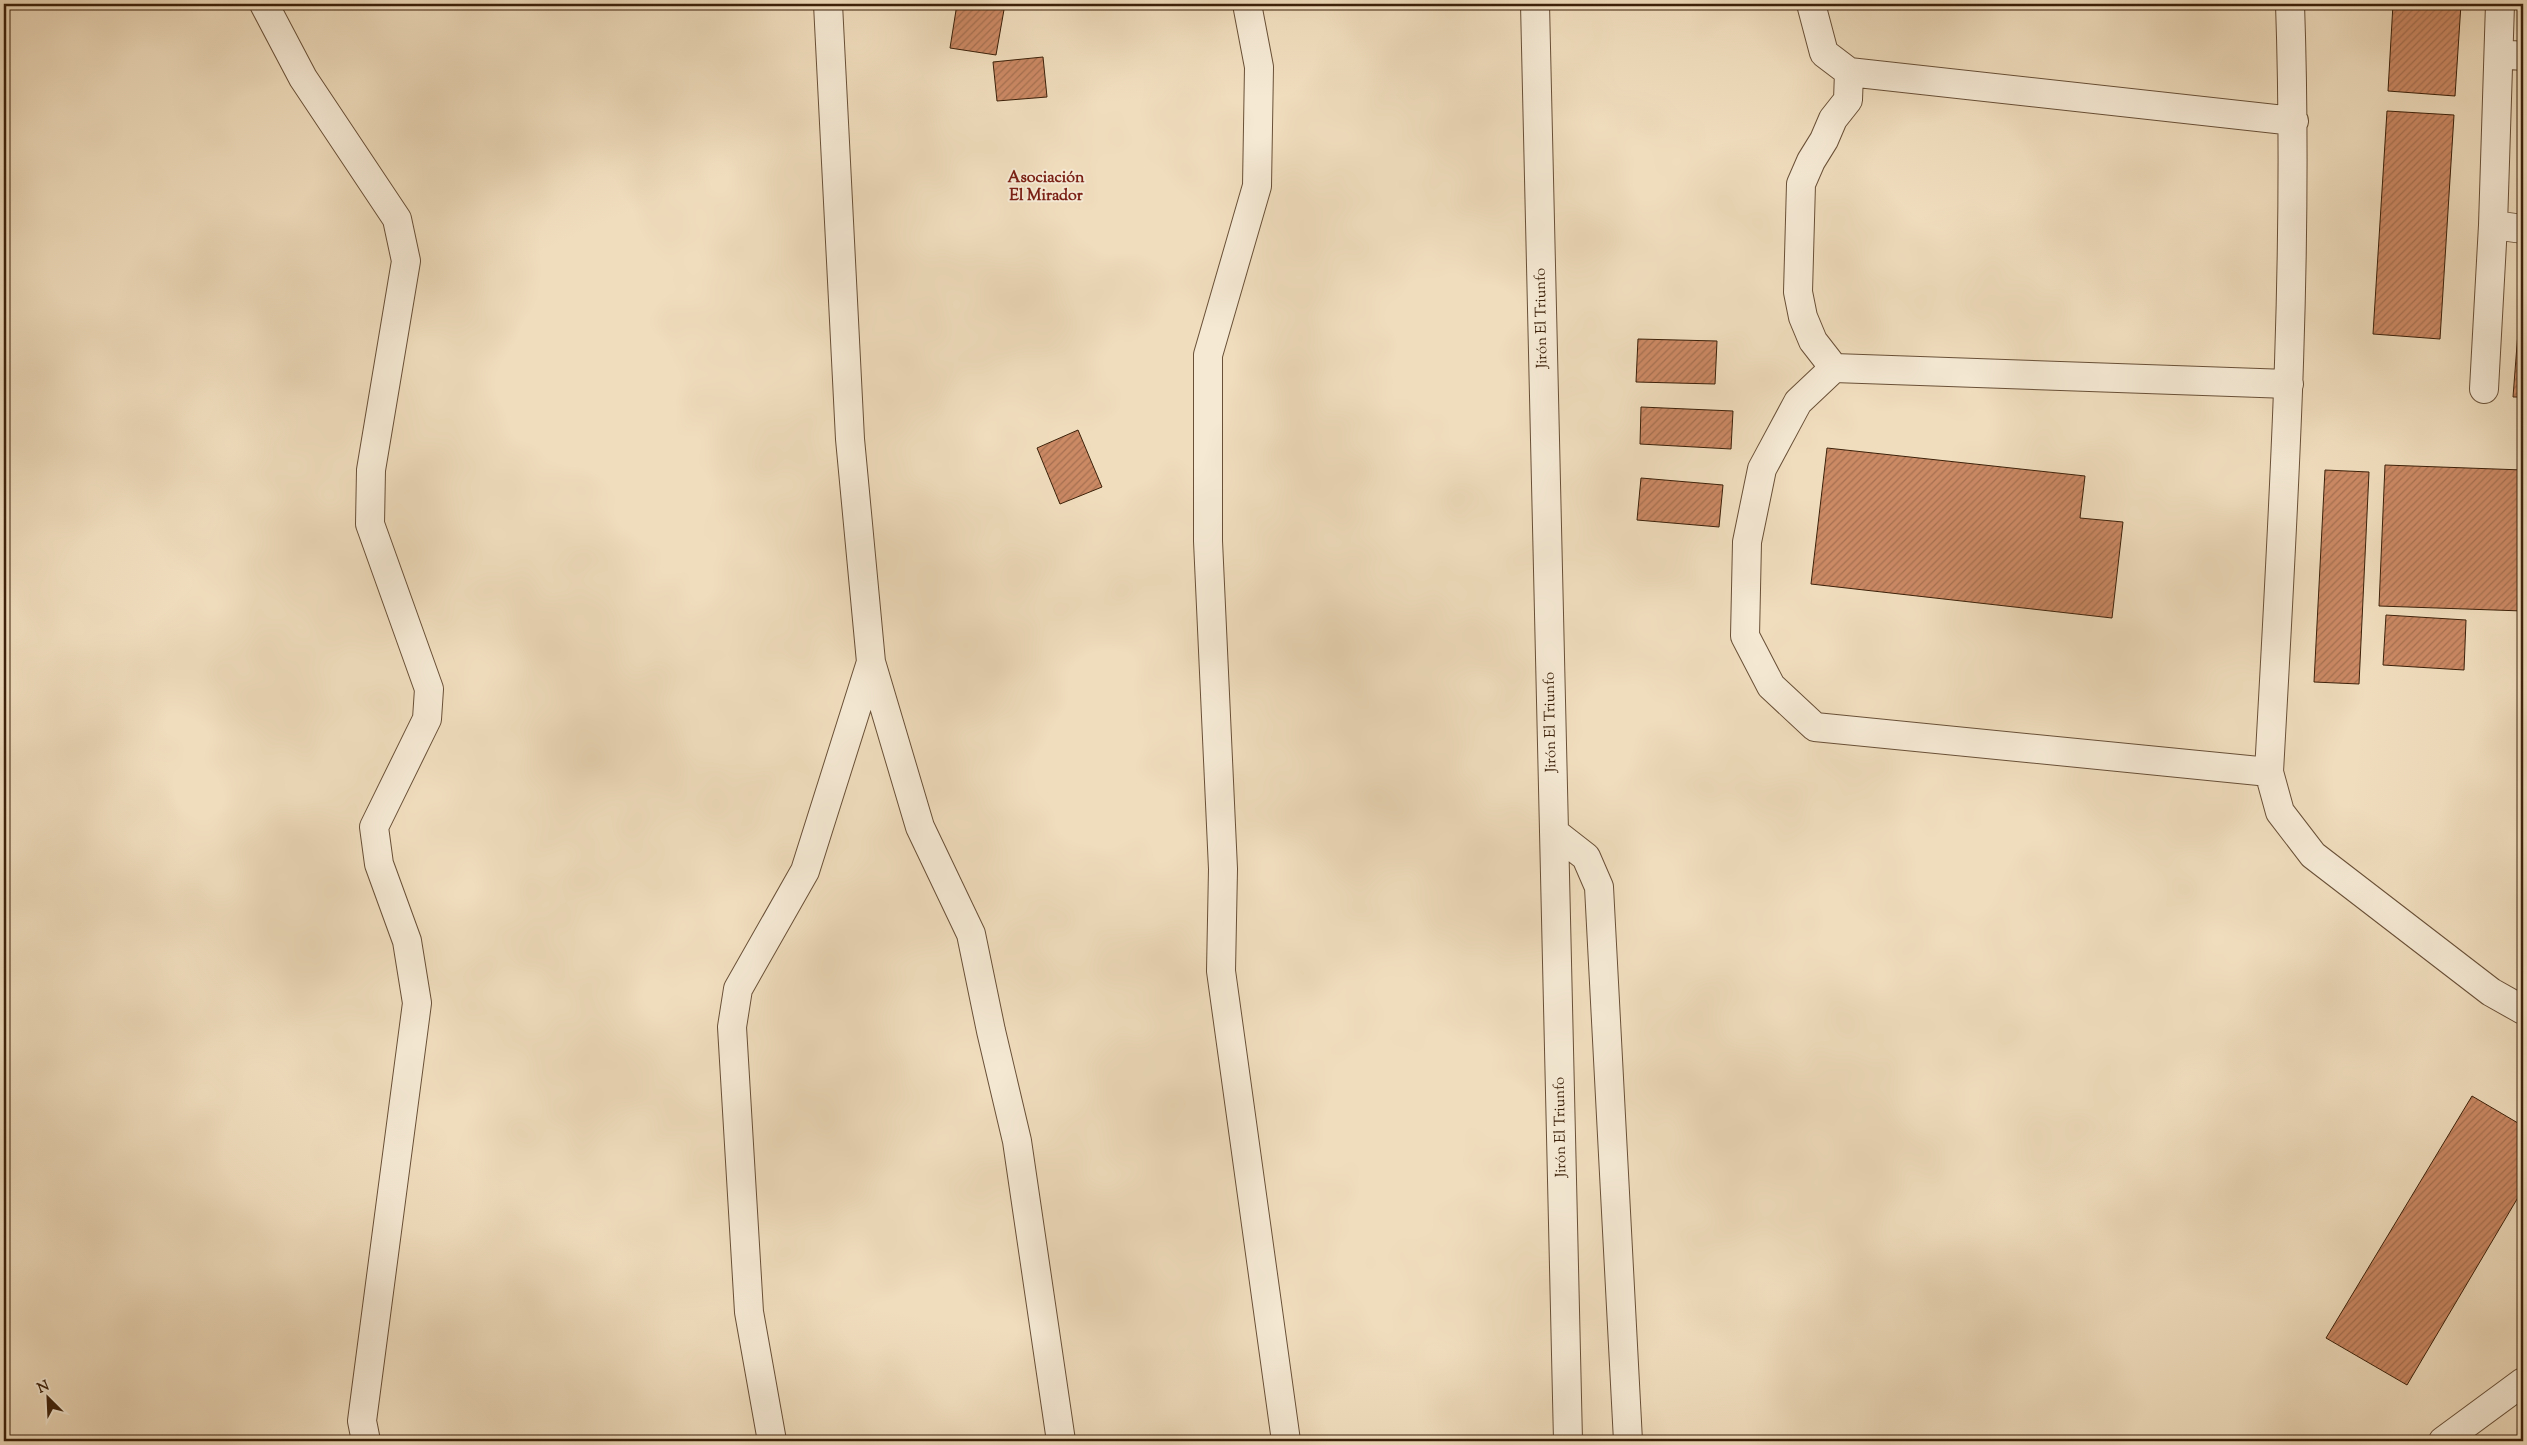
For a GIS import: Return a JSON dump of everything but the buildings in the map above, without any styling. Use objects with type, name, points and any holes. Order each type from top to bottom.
[{"type":"street","points":[[264,4],[303,78],[397,220],[406,261],[371,470],[370,524],[429,689],[426,719],[374,827],[379,864],[407,941],[417,1003],[362,1421],[366,1441]]},
{"type":"street","points":[[828,4],[850,439],[871,662],[920,827],[971,934],[991,1031],[1017,1141],[1061,1441]]},
{"type":"street","points":[[1247,4],[1259,67],[1257,186],[1208,355],[1208,541],[1223,869],[1221,971],[1286,1441]]},
{"type":"street","name":"Jirón El Triunfo","points":[[1535,4],[1568,1441]]},
{"type":"street","points":[[1811,4],[1824,53],[1849,72],[2294,121]]},
{"type":"street","points":[[2290,4],[2294,121],[2289,384],[2269,772],[2280,812],[2312,855],[2491,992],[2523,1010]]},
{"type":"street","points":[[2484,389],[2493,225],[2511,55],[2500,4]]},
{"type":"street","points":[[1834,368],[1813,341],[1803,317],[1798,292],[1801,184],[1810,161],[1824,140],[1833,119],[1848,100],[1849,72]]},
{"type":"street","points":[[2493,225],[2523,229]]},
{"type":"street","points":[[2269,772],[1815,727],[1771,686],[1745,636],[1747,542],[1762,469],[1798,402],[1834,368],[2289,384]]},
{"type":"street","points":[[772,1441],[748,1312],[732,1027],[738,989],[806,871],[871,662]]},
{"type":"street","points":[[1554,832],[1586,857],[1598,886],[1628,1441]]},
{"type":"street","points":[[2443,1441],[2523,1382]]},
{"type":"district","name":"Asociación El Mirador","points":[[1046,187]]}]
